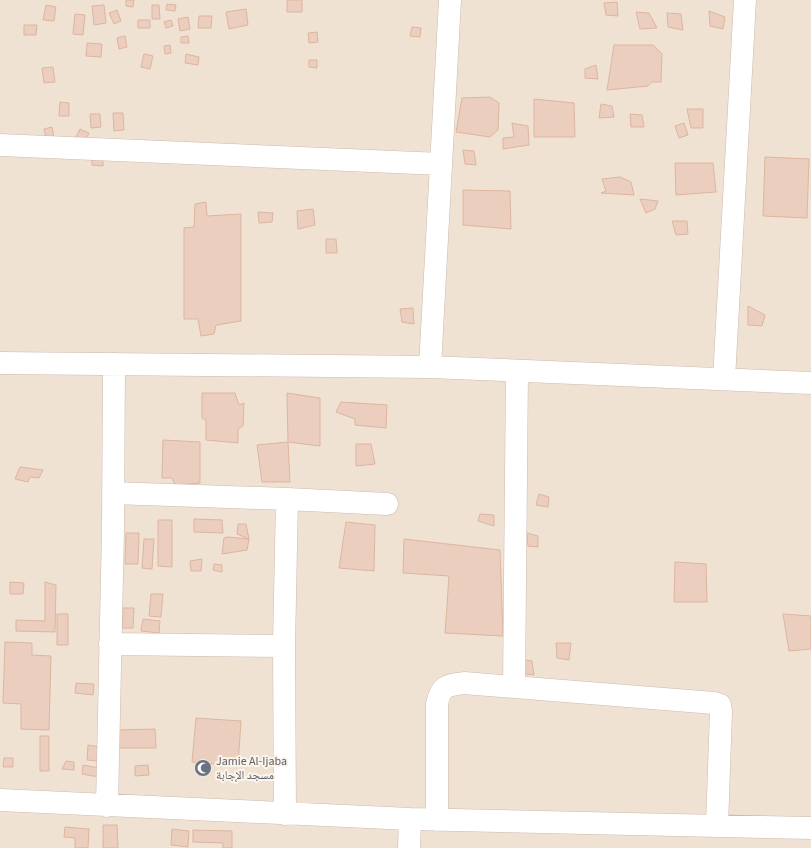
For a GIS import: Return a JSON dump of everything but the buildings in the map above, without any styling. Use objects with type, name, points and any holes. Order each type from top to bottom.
[{"type":"street","points":[[430,367],[450,0]]},
{"type":"street","points":[[724,380],[745,0]]},
{"type":"street","points":[[0,145],[441,164]]},
{"type":"street","points":[[0,363],[430,367],[811,383]]},
{"type":"street","points":[[107,806],[114,364]]},
{"type":"street","points":[[514,687],[518,371]]},
{"type":"street","points":[[113,493],[388,504]]},
{"type":"street","points":[[285,814],[284,646],[288,499]]},
{"type":"street","points":[[110,644],[284,646]]},
{"type":"street","points":[[437,820],[437,704],[439,693],[446,686],[464,683],[714,702],[720,705],[717,826]]},
{"type":"street","points":[[0,800],[437,820],[811,828]]},
{"type":"street","points":[[409,848],[410,819]]},
{"type":"shaded area","points":[[0,0],[811,0],[811,848],[0,848]]},
{"type":"place","name":"Jamie Al-Ijaba مسجد الإجابة","points":[[203,768]]}]
